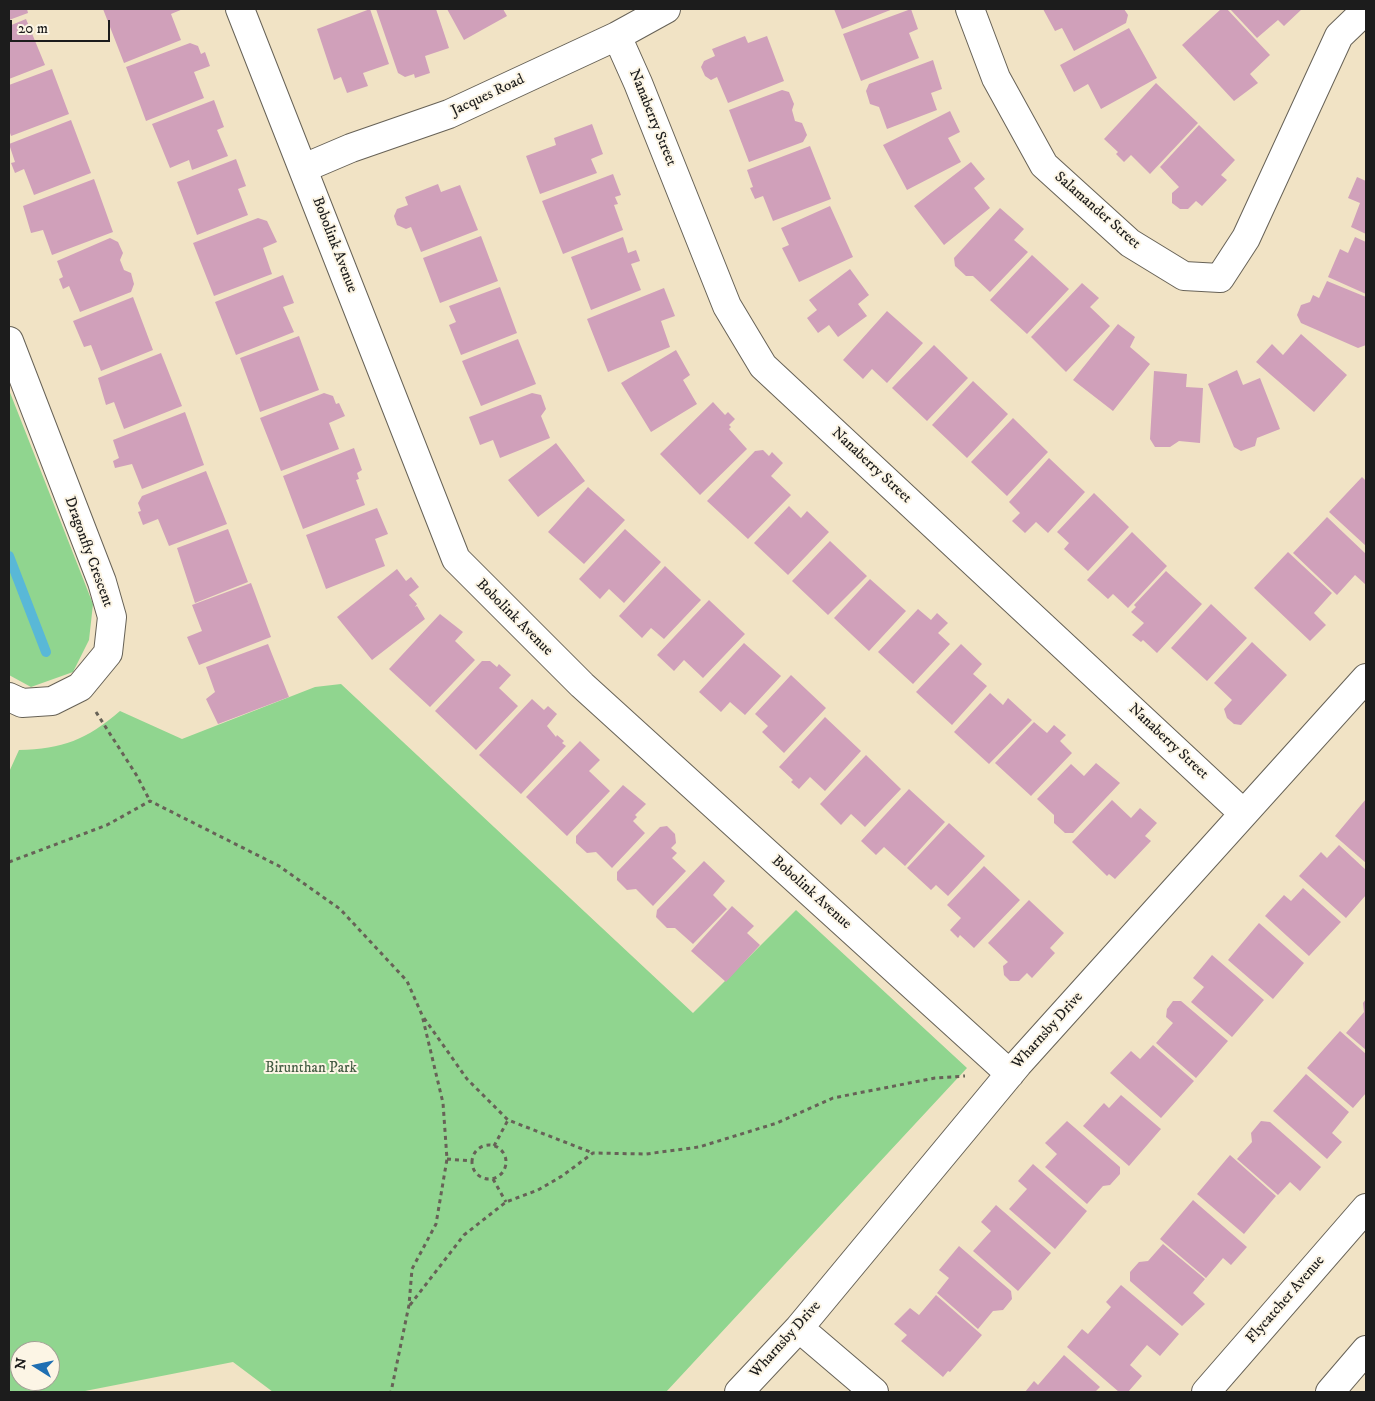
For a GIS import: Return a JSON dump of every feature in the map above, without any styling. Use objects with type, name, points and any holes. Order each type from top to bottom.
[{"type":"street","name":"Bobolink Avenue","points":[[240,9],[456,559],[582,685],[1010,1074]]},
{"type":"street","name":"Jacques Road","points":[[304,168],[351,148],[450,114],[617,36],[666,9]]},
{"type":"street","name":"Salamander Street","points":[[970,9],[996,78],[1044,165],[1130,243],[1184,276],[1220,278],[1246,238],[1339,36],[1366,10]]},
{"type":"street","name":"Nanaberry Street","points":[[617,36],[638,83],[727,306],[763,366],[1243,813]]},
{"type":"street","name":"Dragonfly Crescent","points":[[9,341],[102,582],[112,617],[108,653],[80,687],[52,701],[22,703],[9,697]]},
{"type":"street","name":"Wharnsby Drive","points":[[739,1392],[799,1328],[1010,1074],[1366,678]]},
{"type":"street","name":"Flycatcher Avenue","points":[[1206,1392],[1366,1208]]},
{"type":"street","points":[[799,1328],[874,1392]]},
{"type":"street","points":[[1330,1392],[1366,1350]]},
{"type":"path","points":[[80,687],[138,776],[150,801],[279,866],[340,909],[407,981],[422,1016],[443,1103],[446,1159],[436,1224],[412,1269],[410,1305],[391,1392]]},
{"type":"path","points":[[9,862],[107,825],[150,801]]},
{"type":"path","points":[[422,1016],[467,1080],[508,1120],[593,1153],[646,1154],[699,1147],[777,1123],[833,1098],[935,1078],[1010,1074]]},
{"type":"path","points":[[494,1146],[508,1120]]},
{"type":"path","points":[[494,1146],[502,1153],[506,1163],[502,1173],[493,1179],[483,1178],[474,1172],[472,1161],[480,1148],[494,1146]]},
{"type":"path","points":[[410,1305],[464,1235],[506,1202],[538,1190],[562,1176],[593,1153]]},
{"type":"path","points":[[446,1159],[472,1161]]},
{"type":"path","points":[[493,1179],[506,1202]]},
{"type":"green space","points":[[9,390],[93,604],[89,640],[73,672],[31,687],[9,675]]},
{"type":"green space","name":"Birunthan Park","points":[[341,684],[693,1013],[796,910],[967,1068],[666,1392],[273,1392],[233,1362],[80,1392],[9,1392],[9,772],[19,750],[49,748],[73,741],[96,729],[120,711],[182,739],[315,687]]},
{"type":"building","points":[[9,9],[27,9],[28,13],[9,20]]},
{"type":"building","points":[[103,9],[183,9],[171,14],[181,40],[124,63]]},
{"type":"building","points":[[370,9],[389,64],[363,73],[368,86],[347,93],[341,77],[334,80],[317,29]]},
{"type":"building","points":[[376,9],[436,9],[449,48],[425,56],[430,73],[415,78],[414,74],[405,77],[398,73]]},
{"type":"building","points":[[447,9],[503,9],[507,16],[464,40]]},
{"type":"building","points":[[834,9],[893,9],[842,29]]},
{"type":"building","points":[[911,9],[918,29],[909,33],[919,58],[861,81],[843,34]]},
{"type":"building","points":[[1043,9],[1124,9],[1128,15],[1126,23],[1074,51],[1062,28],[1055,31]]},
{"type":"building","points":[[1221,9],[1227,9],[1270,55],[1250,74],[1258,83],[1234,101],[1182,45]]},
{"type":"building","points":[[1230,9],[1302,9],[1284,26],[1278,20],[1257,38]]},
{"type":"building","points":[[26,19],[45,65],[9,79],[9,26]]},
{"type":"building","points":[[1129,28],[1157,78],[1101,109],[1088,84],[1074,92],[1060,65]]},
{"type":"building","points":[[745,36],[748,43],[767,36],[784,81],[728,103],[717,77],[711,80],[705,76],[701,67],[704,61],[715,56],[712,49]]},
{"type":"building","points":[[190,43],[198,46],[201,54],[205,52],[210,66],[194,72],[204,98],[146,121],[126,67]]},
{"type":"building","points":[[933,60],[942,89],[931,93],[937,110],[887,129],[879,107],[870,104],[866,91],[869,84]]},
{"type":"building","points":[[52,69],[69,114],[11,136],[9,130],[9,85]]},
{"type":"building","points":[[1156,83],[1198,123],[1150,174],[1131,155],[1124,162],[1116,154],[1118,152],[1104,139]]},
{"type":"building","points":[[782,90],[789,92],[794,104],[792,110],[795,121],[802,123],[807,135],[803,142],[749,162],[729,110]]},
{"type":"building","points":[[214,100],[224,127],[217,130],[228,156],[192,170],[189,160],[170,168],[152,124]]},
{"type":"building","points":[[950,111],[960,132],[948,138],[961,162],[907,190],[883,145]]},
{"type":"building","points":[[71,120],[91,173],[34,195],[24,169],[15,173],[11,163],[15,162],[9,144]]},
{"type":"building","points":[[592,124],[603,154],[591,159],[597,173],[540,194],[526,156],[556,145],[554,138]]},
{"type":"building","points":[[1199,125],[1235,160],[1221,175],[1227,180],[1202,206],[1196,201],[1188,209],[1180,209],[1172,203],[1172,193],[1179,187],[1160,167]]},
{"type":"building","points":[[810,146],[831,199],[773,221],[763,196],[755,199],[750,188],[753,187],[747,170]]},
{"type":"building","points":[[236,159],[246,186],[238,189],[248,215],[197,235],[177,182]]},
{"type":"building","points":[[971,162],[985,179],[974,188],[990,208],[944,245],[914,206]]},
{"type":"building","points":[[613,174],[621,195],[615,197],[618,204],[614,205],[623,230],[563,254],[542,201]]},
{"type":"building","points":[[1357,177],[1366,181],[1366,234],[1351,227],[1360,203],[1348,198]]},
{"type":"building","points":[[94,179],[113,232],[52,255],[43,230],[31,233],[23,206]]},
{"type":"building","points":[[438,184],[441,192],[460,185],[478,230],[421,252],[411,227],[406,229],[397,225],[394,216],[397,209],[408,205],[405,197]]},
{"type":"building","points":[[830,206],[853,257],[799,282],[782,248],[789,245],[781,228]]},
{"type":"building","points":[[1000,208],[1024,229],[1014,240],[1028,252],[990,292],[973,276],[966,276],[955,266],[954,258]]},
{"type":"building","points":[[258,218],[267,221],[277,242],[263,248],[272,274],[214,296],[193,243]]},
{"type":"building","points":[[481,236],[498,281],[440,303],[423,258]]},
{"type":"building","points":[[623,237],[628,253],[636,250],[640,261],[631,264],[641,290],[591,310],[571,257]]},
{"type":"building","points":[[1355,237],[1366,242],[1366,294],[1328,277],[1340,249],[1348,253]]},
{"type":"building","points":[[110,238],[118,242],[123,253],[120,260],[124,270],[131,273],[134,284],[131,292],[80,312],[69,286],[63,289],[59,279],[63,277],[57,261]]},
{"type":"building","points":[[1032,255],[1069,289],[1027,334],[990,300]]},
{"type":"building","points":[[850,269],[869,295],[858,304],[867,316],[838,337],[829,325],[818,333],[807,318],[817,310],[809,300]]},
{"type":"building","points":[[283,275],[294,303],[283,307],[294,332],[236,355],[215,302]]},
{"type":"building","points":[[1327,281],[1366,297],[1366,345],[1358,348],[1301,323],[1297,315],[1301,305],[1310,302],[1313,295],[1319,298]]},
{"type":"building","points":[[1082,283],[1099,298],[1090,307],[1110,326],[1066,372],[1031,337]]},
{"type":"building","points":[[500,287],[517,333],[461,355],[449,325],[456,322],[449,306]]},
{"type":"building","points":[[664,288],[675,316],[661,321],[670,347],[608,372],[587,319]]},
{"type":"building","points":[[133,297],[153,350],[101,371],[91,345],[84,347],[73,321]]},
{"type":"building","points":[[887,311],[923,343],[887,383],[872,369],[863,379],[843,360]]},
{"type":"building","points":[[1118,324],[1135,337],[1130,347],[1150,364],[1113,411],[1073,380]]},
{"type":"building","points":[[1301,334],[1347,375],[1314,412],[1256,362],[1272,344],[1283,355]]},
{"type":"building","points":[[299,336],[319,390],[260,412],[240,358]]},
{"type":"building","points":[[518,339],[536,384],[481,406],[462,361]]},
{"type":"building","points":[[934,345],[968,378],[927,421],[892,388]]},
{"type":"building","points":[[676,350],[690,375],[683,380],[697,404],[651,432],[621,383]]},
{"type":"building","points":[[161,353],[182,406],[124,429],[114,402],[106,405],[98,378]]},
{"type":"building","points":[[1237,370],[1243,385],[1260,378],[1280,429],[1257,438],[1255,446],[1241,451],[1234,447],[1208,384]]},
{"type":"building","points":[[1154,371],[1187,374],[1186,387],[1203,388],[1200,443],[1179,441],[1170,447],[1155,447],[1150,439]]},
{"type":"building","points":[[973,381],[1008,414],[967,458],[932,425]]},
{"type":"building","points":[[324,393],[333,396],[336,404],[339,403],[345,416],[329,423],[339,449],[281,471],[260,418]]},
{"type":"building","points":[[532,393],[541,395],[546,409],[541,416],[550,438],[500,458],[493,440],[480,445],[469,417]]},
{"type":"building","points":[[713,402],[725,415],[728,412],[735,419],[729,425],[731,427],[729,429],[747,449],[700,495],[660,454]]},
{"type":"building","points":[[185,412],[204,465],[142,489],[132,464],[115,468],[113,461],[119,458],[113,440]]},
{"type":"building","points":[[1013,418],[1048,452],[1007,496],[971,462]]},
{"type":"building","points":[[556,443],[585,481],[538,517],[508,480]]},
{"type":"building","points":[[354,448],[362,470],[357,473],[359,479],[356,480],[365,505],[303,529],[283,476]]},
{"type":"building","points":[[763,450],[769,456],[772,452],[783,463],[771,476],[791,495],[748,539],[707,501],[755,451]]},
{"type":"building","points":[[1049,458],[1085,492],[1048,533],[1036,522],[1025,533],[1012,521],[1020,513],[1009,502]]},
{"type":"building","points":[[206,471],[227,524],[169,546],[158,519],[143,525],[138,512],[141,511],[138,503],[142,496]]},
{"type":"building","points":[[1362,477],[1366,481],[1366,546],[1329,512]]},
{"type":"building","points":[[588,487],[625,520],[584,564],[548,532]]},
{"type":"building","points":[[1094,493],[1129,527],[1088,571],[1064,549],[1069,543],[1057,532]]},
{"type":"building","points":[[789,506],[801,518],[807,511],[829,532],[788,575],[754,543]]},
{"type":"building","points":[[377,508],[388,534],[375,539],[385,566],[326,589],[306,535]]},
{"type":"building","points":[[1327,517],[1366,554],[1366,585],[1355,575],[1337,595],[1293,553]]},
{"type":"building","points":[[228,529],[248,582],[195,603],[177,548]]},
{"type":"building","points":[[625,529],[661,562],[624,603],[609,589],[600,599],[579,579]]},
{"type":"building","points":[[1132,532],[1167,566],[1128,608],[1113,594],[1108,599],[1087,580]]},
{"type":"building","points":[[830,541],[867,576],[828,615],[792,581]]},
{"type":"building","points":[[1288,552],[1332,593],[1314,613],[1326,625],[1310,641],[1254,588]]},
{"type":"building","points":[[665,566],[701,600],[664,639],[651,628],[642,638],[619,616]]},
{"type":"building","points":[[397,569],[406,581],[411,577],[419,587],[409,595],[417,604],[415,607],[417,606],[425,619],[372,660],[337,617]]},
{"type":"building","points":[[1166,571],[1202,604],[1157,653],[1143,640],[1141,642],[1132,635],[1144,623],[1131,612],[1136,607],[1134,605]]},
{"type":"building","points":[[870,579],[906,611],[869,651],[834,618]]},
{"type":"building","points":[[251,583],[271,637],[199,665],[187,637],[202,631],[192,605]]},
{"type":"building","points":[[709,600],[745,634],[703,678],[684,660],[674,671],[657,655]]},
{"type":"building","points":[[1211,604],[1247,638],[1207,681],[1171,648]]},
{"type":"building","points":[[918,609],[931,620],[937,613],[948,623],[938,633],[950,644],[913,684],[878,652]]},
{"type":"building","points":[[440,614],[463,632],[455,641],[475,660],[430,707],[389,669]]},
{"type":"building","points":[[1252,642],[1287,675],[1241,725],[1234,724],[1227,718],[1224,709],[1232,700],[1214,683]]},
{"type":"building","points":[[744,643],[781,676],[745,715],[730,702],[721,712],[699,692]]},
{"type":"building","points":[[268,644],[289,697],[218,724],[206,699],[215,692],[206,667]]},
{"type":"building","points":[[961,644],[982,664],[973,674],[987,686],[952,725],[916,692]]},
{"type":"building","points":[[482,661],[490,661],[497,667],[499,664],[511,675],[499,688],[518,706],[476,750],[435,711]]},
{"type":"building","points":[[791,675],[826,708],[784,753],[762,732],[768,726],[755,714]]},
{"type":"building","points":[[990,693],[1003,705],[1008,698],[1032,720],[989,764],[954,732]]},
{"type":"building","points":[[532,699],[544,710],[548,706],[557,714],[547,726],[556,737],[557,735],[564,741],[562,743],[566,746],[521,794],[479,755]]},
{"type":"building","points":[[825,717],[861,751],[825,791],[810,777],[799,789],[791,782],[793,780],[779,767]]},
{"type":"building","points":[[1034,722],[1047,733],[1054,725],[1066,735],[1060,741],[1072,753],[1031,796],[995,763]]},
{"type":"building","points":[[580,741],[600,760],[589,771],[610,791],[567,836],[526,797]]},
{"type":"building","points":[[866,755],[901,789],[865,827],[851,814],[841,825],[820,804]]},
{"type":"building","points":[[1096,763],[1120,783],[1073,833],[1065,833],[1054,823],[1054,815],[1037,799],[1071,764],[1084,776]]},
{"type":"building","points":[[623,785],[646,804],[635,815],[637,817],[633,821],[645,833],[612,868],[596,852],[587,853],[576,843],[576,836]]},
{"type":"building","points":[[909,789],[945,822],[905,866],[884,847],[876,855],[861,841]]},
{"type":"building","points":[[1366,799],[1366,863],[1335,836]]},
{"type":"building","points":[[1112,800],[1131,818],[1140,808],[1157,823],[1145,836],[1151,841],[1115,879],[1109,874],[1107,876],[1072,842]]},
{"type":"building","points":[[949,823],[985,856],[948,896],[936,885],[931,890],[907,868]]},
{"type":"building","points":[[667,826],[675,834],[676,843],[671,848],[677,853],[672,858],[686,871],[653,906],[636,889],[627,890],[617,880],[617,872],[660,827]]},
{"type":"building","points":[[1339,845],[1366,870],[1366,895],[1346,918],[1299,876],[1321,852],[1327,858]]},
{"type":"building","points":[[704,861],[725,881],[713,895],[727,909],[693,944],[675,928],[667,928],[656,917],[657,910]]},
{"type":"building","points":[[984,866],[1020,900],[974,948],[960,935],[958,938],[950,930],[961,918],[947,905]]},
{"type":"building","points":[[1303,888],[1341,922],[1309,956],[1265,916],[1284,895],[1291,901]]},
{"type":"building","points":[[1029,900],[1064,933],[1050,948],[1055,953],[1032,978],[1027,973],[1019,981],[1010,981],[1004,975],[1003,966],[1008,962],[988,943]]},
{"type":"building","points":[[732,906],[754,926],[747,933],[760,945],[726,982],[691,951]]},
{"type":"building","points":[[1259,923],[1304,963],[1273,999],[1228,960]]},
{"type":"building","points":[[1212,955],[1264,1000],[1232,1037],[1191,1002],[1204,987],[1193,978]]},
{"type":"building","points":[[1366,999],[1366,1050],[1346,1033],[1364,1012],[1363,1003]]},
{"type":"building","points":[[1173,1001],[1181,1001],[1228,1041],[1196,1078],[1156,1043],[1173,1023],[1166,1017],[1167,1009]]},
{"type":"building","points":[[1340,1031],[1366,1054],[1366,1093],[1353,1108],[1307,1068]]},
{"type":"building","points":[[1153,1045],[1194,1081],[1161,1118],[1110,1073],[1131,1051],[1140,1059]]},
{"type":"building","points":[[1306,1074],[1349,1112],[1332,1133],[1342,1142],[1327,1159],[1273,1111]]},
{"type":"building","points":[[1121,1095],[1161,1129],[1129,1166],[1083,1126],[1104,1103],[1109,1108]]},
{"type":"building","points":[[1067,1121],[1120,1167],[1120,1174],[1110,1185],[1103,1186],[1087,1204],[1045,1167],[1057,1154],[1045,1143]]},
{"type":"building","points":[[1261,1121],[1270,1122],[1321,1167],[1300,1191],[1290,1182],[1278,1195],[1237,1159],[1252,1142],[1251,1133]]},
{"type":"building","points":[[1230,1155],[1276,1196],[1244,1234],[1197,1194]]},
{"type":"building","points":[[1033,1164],[1087,1211],[1055,1249],[1009,1209],[1027,1189],[1018,1181]]},
{"type":"building","points":[[1193,1200],[1247,1247],[1231,1265],[1223,1258],[1206,1278],[1160,1239]]},
{"type":"building","points":[[996,1205],[1051,1253],[1018,1291],[973,1251],[991,1231],[981,1222]]},
{"type":"building","points":[[1163,1244],[1205,1279],[1193,1293],[1205,1304],[1182,1326],[1130,1281],[1130,1272],[1139,1262],[1148,1261]]},
{"type":"building","points":[[959,1246],[1011,1291],[1012,1299],[1003,1310],[993,1311],[978,1329],[937,1293],[949,1278],[939,1270]]},
{"type":"building","points":[[1121,1285],[1179,1334],[1160,1356],[1147,1345],[1130,1365],[1142,1376],[1128,1392],[1119,1392],[1067,1347],[1082,1329],[1088,1334],[1111,1307],[1106,1302]]},
{"type":"building","points":[[936,1295],[982,1335],[950,1372],[948,1371],[943,1377],[901,1341],[907,1335],[894,1324],[910,1308],[919,1315]]},
{"type":"building","points":[[1064,1355],[1100,1387],[1095,1392],[1025,1392],[1034,1381],[1038,1385]]},
{"type":"waterway","points":[[9,556],[46,652]]}]
